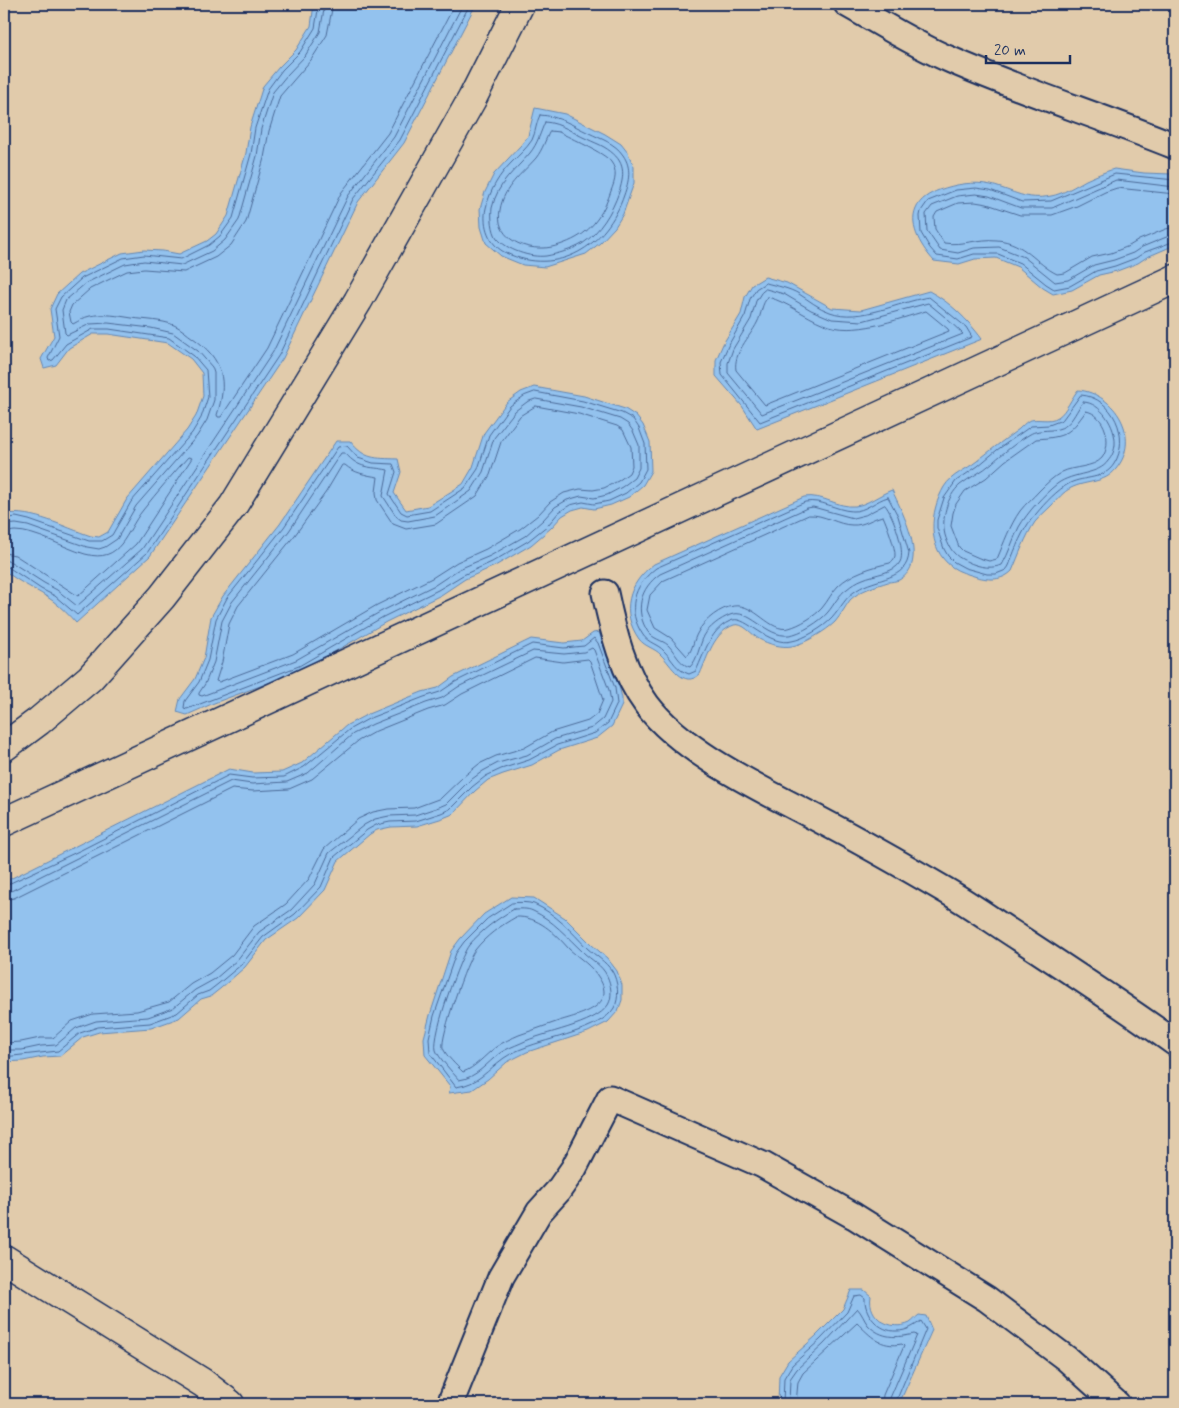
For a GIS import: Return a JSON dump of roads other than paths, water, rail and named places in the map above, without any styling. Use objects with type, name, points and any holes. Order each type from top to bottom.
[{"type":"street","points":[[4,747],[39,721],[90,678],[162,597],[233,506],[358,301],[472,99],[520,4]]},
{"type":"street","points":[[847,4],[906,38],[950,60],[1175,146]]},
{"type":"street","points":[[4,822],[1175,279]]},
{"type":"street","points":[[605,593],[613,629],[632,680],[648,706],[678,735],[706,757],[768,793],[863,842],[948,891],[1119,1003],[1175,1043]]},
{"type":"street","points":[[450,1404],[501,1277],[539,1212],[558,1191],[574,1168],[610,1098],[763,1165],[854,1216],[987,1299],[1067,1358],[1117,1404]]},
{"type":"street","points":[[4,1258],[195,1378],[222,1401]]},
{"type":"water","points":[[314,4],[476,4],[404,143],[358,202],[283,358],[150,556],[76,623],[53,601],[4,570],[4,514],[26,514],[91,536],[99,537],[108,532],[127,499],[187,430],[196,416],[203,396],[202,373],[191,359],[168,343],[108,334],[93,334],[69,348],[56,365],[44,368],[41,359],[54,336],[50,309],[57,294],[79,274],[122,253],[144,250],[179,254],[207,241],[216,234],[228,216],[246,153],[250,127],[263,86],[296,50],[311,26]]},
{"type":"water","points":[[535,108],[565,114],[605,134],[621,144],[628,153],[634,167],[634,183],[623,214],[615,227],[586,254],[545,267],[523,265],[501,256],[486,243],[481,227],[480,209],[485,192],[494,174],[528,136]]},
{"type":"water","points":[[1114,169],[1171,174],[1175,176],[1175,245],[1138,263],[1099,275],[1072,290],[1053,294],[1018,267],[996,258],[975,259],[959,264],[934,261],[921,244],[915,230],[914,216],[920,202],[928,195],[945,188],[978,183],[991,185],[1020,195],[1034,197],[1051,196],[1060,194],[1086,180]]},
{"type":"water","points":[[765,277],[787,283],[832,308],[861,310],[929,291],[944,300],[958,312],[982,339],[757,429],[742,406],[716,376],[716,360],[741,314],[745,297],[752,285]]},
{"type":"water","points":[[534,387],[584,396],[625,409],[636,416],[643,425],[650,442],[651,471],[643,485],[629,497],[611,505],[594,509],[583,507],[572,510],[562,516],[531,545],[495,566],[465,579],[441,595],[386,622],[301,671],[187,715],[177,712],[180,699],[195,679],[204,658],[211,617],[223,596],[280,524],[336,441],[350,441],[361,452],[371,457],[398,459],[401,472],[394,493],[406,510],[428,506],[463,484],[473,467],[484,433],[507,402],[521,392]]},
{"type":"water","points":[[1078,390],[1091,393],[1103,399],[1121,419],[1125,431],[1126,444],[1123,457],[1116,469],[1106,477],[1077,486],[1061,496],[1035,522],[1012,571],[1004,577],[986,579],[964,573],[952,567],[938,550],[934,540],[933,529],[936,507],[944,487],[955,475],[977,461],[1028,421],[1051,420],[1058,417],[1064,412]]},
{"type":"water","points":[[892,490],[911,537],[912,562],[908,572],[899,580],[873,587],[854,597],[835,622],[815,637],[797,645],[780,646],[759,639],[741,625],[734,625],[721,633],[709,652],[700,674],[688,679],[678,674],[659,653],[641,642],[633,629],[630,619],[630,598],[638,580],[654,564],[804,497],[818,497],[843,505],[855,506],[864,504]]},
{"type":"water","points":[[599,632],[619,686],[622,705],[612,726],[597,738],[559,750],[532,765],[488,780],[453,814],[417,826],[391,827],[377,830],[370,834],[338,861],[325,890],[298,918],[266,940],[245,967],[221,988],[211,996],[201,999],[179,1018],[151,1028],[99,1032],[83,1037],[60,1056],[4,1062],[4,882],[229,769],[253,773],[282,772],[302,763],[347,725],[368,714],[422,692],[438,688],[453,677],[531,639],[564,643],[582,641],[593,633]]},
{"type":"water","points":[[511,897],[534,898],[565,918],[607,958],[617,971],[622,985],[622,1000],[618,1011],[608,1022],[588,1032],[527,1052],[507,1062],[472,1090],[449,1093],[450,1086],[425,1055],[424,1038],[430,1015],[451,951],[484,914]]},
{"type":"water","points":[[851,1290],[864,1290],[871,1296],[873,1311],[877,1317],[888,1324],[895,1326],[910,1323],[919,1315],[926,1316],[932,1330],[899,1404],[778,1404],[779,1376],[788,1361],[843,1309]]}]
